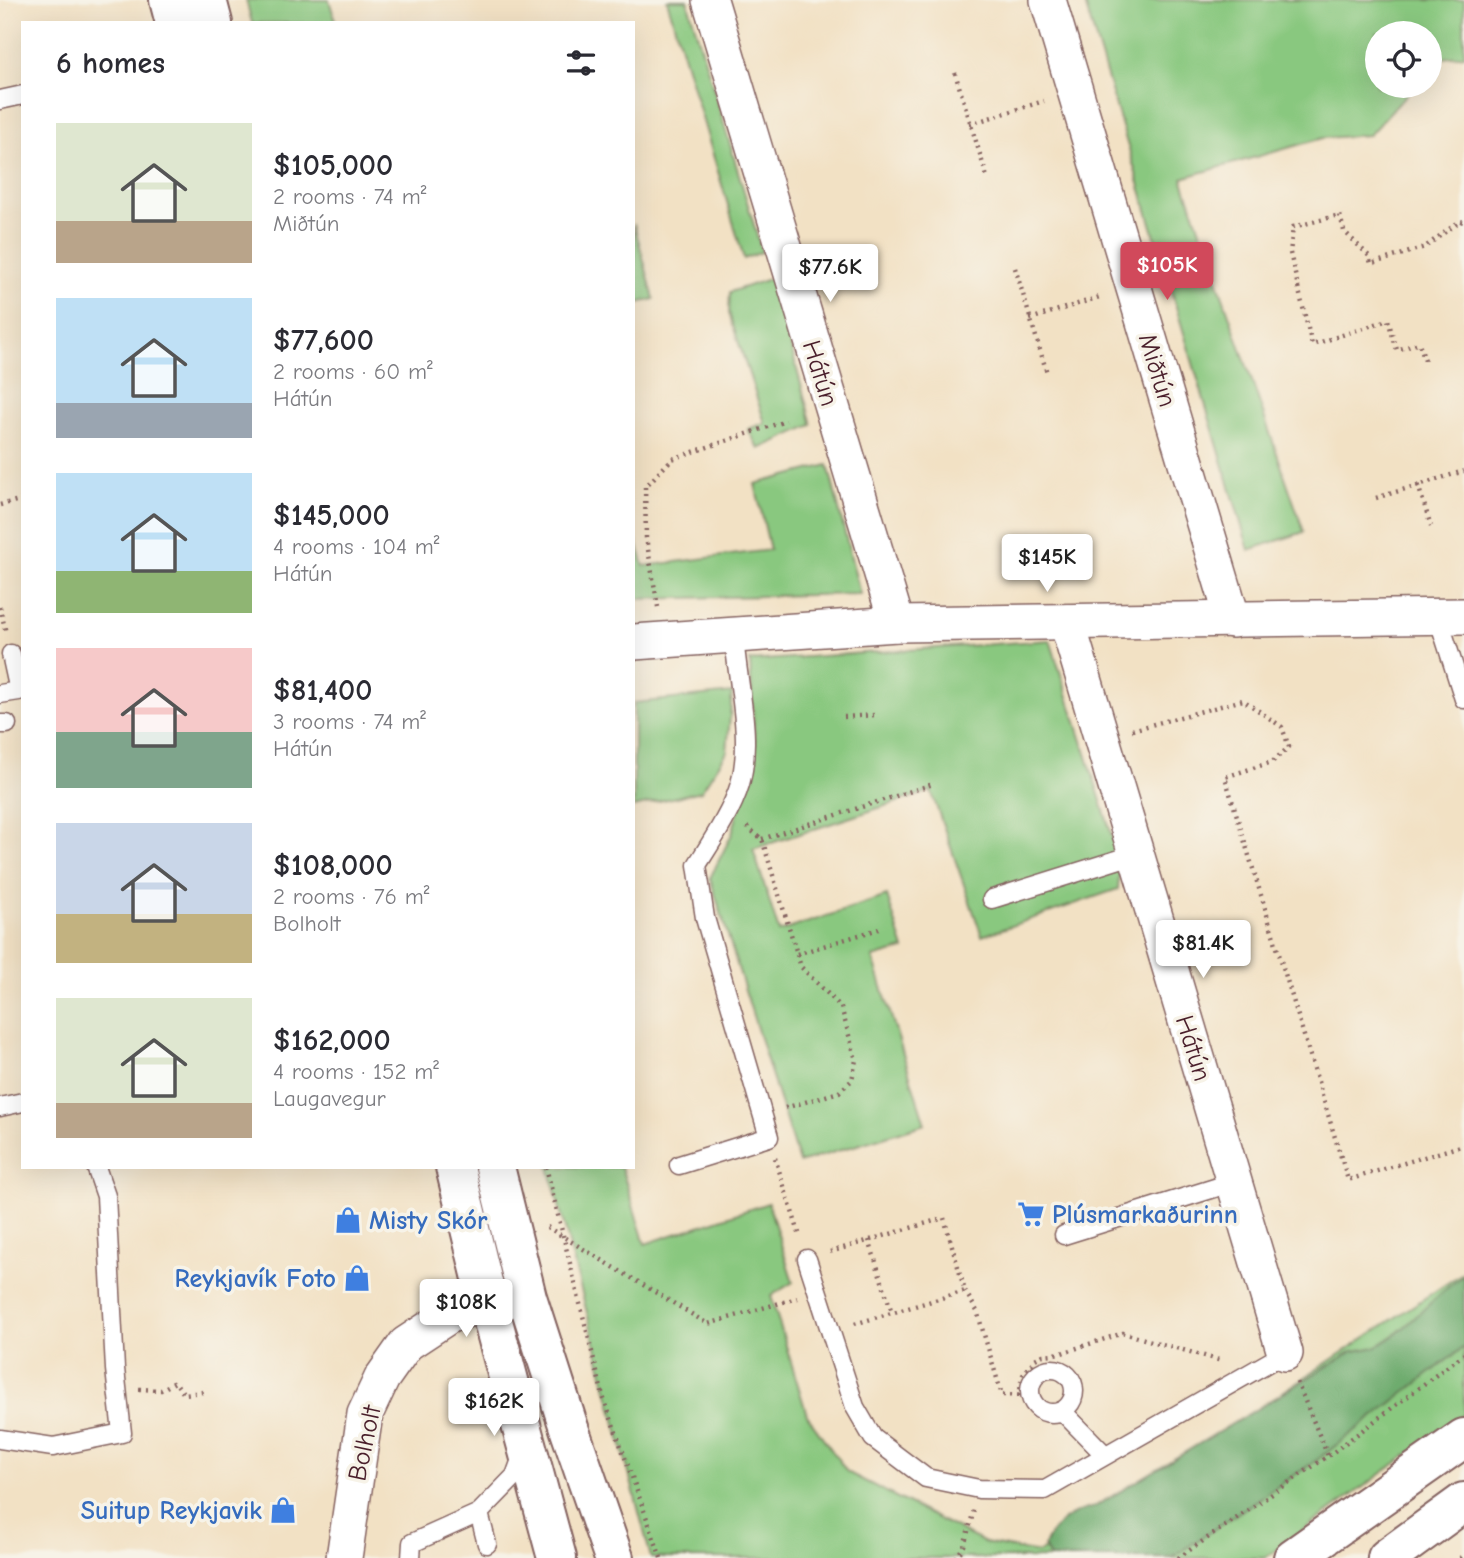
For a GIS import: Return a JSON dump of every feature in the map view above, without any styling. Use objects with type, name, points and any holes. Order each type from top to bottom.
[{"type":"main road","points":[[169,0],[174,21]]},
{"type":"main road","points":[[207,0],[212,21]]},
{"type":"main road","points":[[455,1169],[488,1303],[557,1558]]},
{"type":"main road","points":[[495,1169],[527,1297],[569,1430],[614,1558]]},
{"type":"main road","points":[[1293,1558],[1464,1438]]},
{"type":"main road","points":[[1388,1557],[1464,1503]]},
{"type":"street","name":"Hátún","points":[[710,0],[897,624]]},
{"type":"street","name":"Miðtún","points":[[1048,0],[1233,620]]},
{"type":"street","points":[[649,640],[897,624],[1451,617]]},
{"type":"street","name":"Hátún","points":[[1066,622],[1234,1182],[1271,1362]]},
{"type":"street","name":"Bolholt","points":[[344,1558],[365,1414],[382,1378],[406,1344],[450,1315],[488,1303],[527,1297]]},
{"type":"lane","points":[[0,100],[21,95]]},
{"type":"lane","points":[[1451,617],[1464,699]]},
{"type":"lane","points":[[679,1165],[769,1137],[705,918],[697,865],[716,836],[740,785],[745,743],[734,635]]},
{"type":"lane","points":[[0,694],[19,691],[11,654]]},
{"type":"lane","points":[[992,899],[1136,854]]},
{"type":"lane","points":[[0,1107],[21,1102]]},
{"type":"lane","points":[[0,1439],[53,1447],[122,1433],[114,1370],[106,1196],[97,1169]]},
{"type":"lane","points":[[1064,1235],[1234,1182]]},
{"type":"lane","points":[[807,1259],[855,1408],[873,1438],[926,1478],[979,1489],[1045,1490],[1271,1362]]},
{"type":"lane","points":[[1042,1370],[1061,1370],[1069,1376],[1074,1385],[1070,1404],[1062,1411],[1043,1411],[1026,1396],[1034,1377],[1042,1370]]},
{"type":"lane","points":[[1062,1411],[1105,1455]]},
{"type":"lane","points":[[411,1558],[412,1543],[478,1513],[515,1476],[526,1444]]},
{"type":"lane","points":[[478,1513],[487,1544]]},
{"type":"path","points":[[955,73],[987,177]]},
{"type":"path","points":[[970,124],[1075,91]]},
{"type":"path","points":[[1425,360],[1419,343],[1397,350],[1388,320],[1312,345],[1290,253],[1293,227],[1340,215],[1344,231],[1369,256],[1371,264],[1425,247],[1460,221],[1464,222]]},
{"type":"path","points":[[1015,268],[1047,373]]},
{"type":"path","points":[[1030,319],[1134,287]]},
{"type":"path","points":[[649,640],[645,487],[672,459],[786,421]]},
{"type":"path","points":[[1376,498],[1464,471]]},
{"type":"path","points":[[1418,485],[1431,526]]},
{"type":"path","points":[[0,505],[21,500]]},
{"type":"path","points":[[1101,739],[1243,700],[1282,727],[1289,747],[1272,762],[1225,777],[1348,1180],[1464,1145]]},
{"type":"path","points":[[844,718],[875,715]]},
{"type":"path","points":[[762,839],[933,784]]},
{"type":"path","points":[[727,812],[762,839],[801,967],[841,1007],[856,1060],[852,1080],[839,1092],[762,1115]]},
{"type":"path","points":[[797,954],[882,928]]},
{"type":"path","points":[[769,1137],[807,1259],[944,1218],[965,1291],[977,1311],[1002,1395],[1026,1396]]},
{"type":"path","points":[[546,1169],[603,1396],[661,1558]]},
{"type":"path","points":[[547,1227],[708,1325],[818,1291]]},
{"type":"path","points":[[869,1240],[892,1313]]},
{"type":"path","points":[[831,1331],[965,1291]]},
{"type":"path","points":[[1026,1396],[1020,1385],[1023,1375],[1035,1359],[1123,1333],[1271,1362],[1328,1456]]},
{"type":"path","points":[[1178,1558],[1328,1456],[1464,1354]]},
{"type":"path","points":[[167,1387],[175,1381],[184,1394],[203,1392]]},
{"type":"path","points":[[956,1558],[964,1546],[979,1489]]},
{"type":"green space","points":[[246,0],[329,0],[335,21],[251,21]]},
{"type":"green space","points":[[667,0],[687,0],[762,252],[744,259]]},
{"type":"green space","points":[[1084,0],[1464,0],[1464,55],[1442,58],[1442,21],[1365,21],[1365,98],[1403,98],[1369,135],[1323,138],[1182,178],[1304,532],[1249,550]]},
{"type":"green space","points":[[635,228],[654,299],[635,304]]},
{"type":"green space","points":[[772,278],[812,425],[759,449],[748,429],[765,423],[729,313],[730,292]]},
{"type":"green space","points":[[828,465],[860,594],[635,599],[635,537],[644,566],[770,550],[755,484]]},
{"type":"green space","points":[[1050,640],[1120,861],[1118,889],[982,936],[931,791],[753,849],[779,932],[887,896],[904,949],[873,958],[925,1124],[799,1163],[710,878],[732,834],[755,749],[750,661]]},
{"type":"green space","points":[[732,693],[727,752],[701,791],[635,807],[635,703]]},
{"type":"green space","points":[[550,1169],[622,1169],[645,1244],[768,1203],[793,1282],[771,1296],[807,1415],[847,1472],[985,1543],[1039,1553],[1464,1272],[1464,1414],[1265,1558],[651,1558]]},
{"type":"green space","points":[[1464,1275],[1464,1347],[1317,1460],[1171,1558],[1050,1558],[1044,1546],[1064,1520],[1094,1507],[1353,1351],[1375,1347],[1386,1341]]},
{"type":"place","name":"Plúsmarkaðurinn","points":[[1031,1214]]},
{"type":"place","name":"Misty Skór","points":[[348,1220]]},
{"type":"place","name":"Reykjavík Foto","points":[[357,1278]]},
{"type":"place","name":"Suitup Reykjavik","points":[[283,1510]]}]
